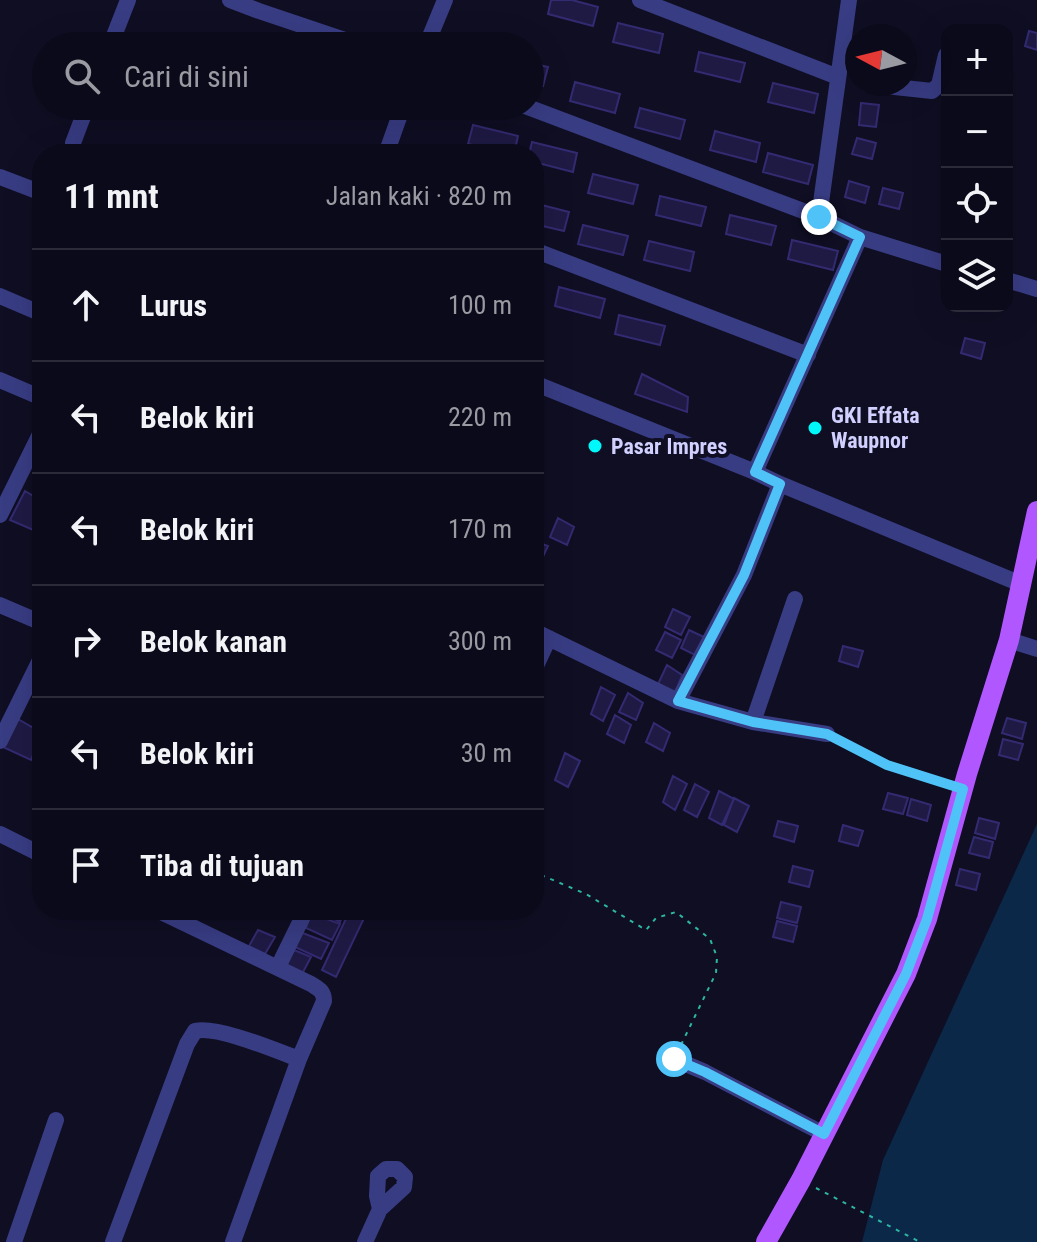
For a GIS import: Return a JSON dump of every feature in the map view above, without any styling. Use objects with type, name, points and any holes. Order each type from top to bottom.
[{"type":"main road","points":[[766,1242],[906,974],[927,919],[1009,640],[1037,511]]},
{"type":"street","points":[[115,32],[128,0]]},
{"type":"street","points":[[231,0],[323,32]]},
{"type":"street","points":[[432,32],[445,0]]},
{"type":"street","points":[[640,0],[845,81]]},
{"type":"street","points":[[819,217],[849,0]]},
{"type":"street","points":[[917,89],[932,91],[939,85],[941,76]]},
{"type":"street","points":[[544,113],[819,217],[860,237],[941,262]]},
{"type":"street","points":[[73,143],[82,120]]},
{"type":"street","points":[[390,144],[398,120]]},
{"type":"street","points":[[0,177],[32,189]]},
{"type":"street","points":[[755,472],[860,237]]},
{"type":"street","points":[[544,254],[808,355]]},
{"type":"street","points":[[1013,282],[1037,289]]},
{"type":"street","points":[[0,296],[32,310]]},
{"type":"street","points":[[0,380],[32,394]]},
{"type":"street","points":[[544,387],[1021,584]]},
{"type":"street","points":[[0,515],[32,450]]},
{"type":"street","points":[[678,701],[744,575],[780,484]]},
{"type":"street","points":[[753,722],[795,599]]},
{"type":"street","points":[[0,605],[32,619]]},
{"type":"street","points":[[544,636],[678,701],[753,722],[827,734]]},
{"type":"street","points":[[1009,640],[1037,649]]},
{"type":"street","points":[[0,741],[32,676]]},
{"type":"street","points":[[0,834],[32,850]]},
{"type":"street","points":[[178,920],[278,967],[321,990],[324,995],[233,1242]]},
{"type":"street","points":[[278,967],[301,920]]},
{"type":"street","points":[[113,1242],[187,1044],[195,1031],[208,1030],[299,1059]]},
{"type":"street","points":[[674,1059],[824,1134]]},
{"type":"street","points":[[14,1242],[56,1120]]},
{"type":"street","points":[[365,1242],[380,1209]]},
{"type":"path","points":[[827,734],[887,765],[963,789]]},
{"type":"path","points":[[544,876],[586,894],[646,930],[656,918],[676,912],[710,939],[717,957],[716,973],[674,1059]]},
{"type":"path","points":[[801,1180],[920,1242]]},
{"type":"water","points":[[1037,824],[1037,1242],[862,1242],[883,1160]]},
{"type":"building","points":[[551,0],[572,0],[598,7],[593,26],[548,14]]},
{"type":"building","points":[[618,23],[663,34],[659,53],[613,42]]},
{"type":"building","points":[[1029,31],[1037,33],[1037,50],[1025,46]]},
{"type":"building","points":[[699,52],[745,63],[740,82],[695,71]]},
{"type":"building","points":[[575,82],[620,94],[615,113],[570,101]]},
{"type":"building","points":[[773,83],[818,94],[814,113],[768,102]]},
{"type":"building","points":[[861,103],[879,105],[876,127],[859,125]]},
{"type":"building","points":[[640,108],[685,120],[680,139],[635,127]]},
{"type":"building","points":[[473,125],[518,136],[516,144],[468,144]]},
{"type":"building","points":[[715,131],[760,143],[756,162],[710,150]]},
{"type":"building","points":[[857,138],[876,143],[872,159],[852,154]]},
{"type":"building","points":[[544,145],[577,153],[573,172],[544,165]]},
{"type":"building","points":[[768,153],[813,165],[808,184],[763,172]]},
{"type":"building","points":[[593,174],[638,185],[633,204],[588,193]]},
{"type":"building","points":[[849,181],[869,187],[865,203],[845,197]]},
{"type":"building","points":[[883,188],[903,193],[899,209],[879,204]]},
{"type":"building","points":[[660,196],[706,207],[701,226],[656,215]]},
{"type":"building","points":[[544,206],[569,212],[564,231],[544,226]]},
{"type":"building","points":[[730,215],[776,226],[771,245],[726,234]]},
{"type":"building","points":[[583,225],[628,236],[623,255],[578,244]]},
{"type":"building","points":[[792,240],[838,251],[833,270],[788,259]]},
{"type":"building","points":[[649,241],[694,252],[690,271],[644,260]]},
{"type":"building","points":[[559,287],[605,299],[600,318],[555,306]]},
{"type":"building","points":[[619,315],[665,326],[660,345],[615,334]]},
{"type":"building","points":[[965,338],[985,343],[981,359],[961,353]]},
{"type":"building","points":[[642,374],[688,397],[687,412],[635,394]]},
{"type":"building","points":[[25,491],[32,495],[32,529],[10,520]]},
{"type":"building","points":[[558,518],[574,527],[567,545],[550,537]]},
{"type":"building","points":[[673,609],[690,617],[681,635],[665,627]]},
{"type":"building","points":[[689,630],[706,638],[697,656],[681,648]]},
{"type":"building","points":[[665,632],[681,640],[672,658],[656,650]]},
{"type":"building","points":[[843,646],[863,651],[858,667],[839,661]]},
{"type":"building","points":[[667,665],[682,675],[675,693],[658,684]]},
{"type":"building","points":[[601,687],[615,695],[603,721],[591,714]]},
{"type":"building","points":[[628,693],[643,703],[636,720],[619,712]]},
{"type":"building","points":[[615,715],[631,725],[624,743],[607,734]]},
{"type":"building","points":[[1007,718],[1026,723],[1022,739],[1002,733]]},
{"type":"building","points":[[18,719],[32,727],[31,760],[3,747]]},
{"type":"building","points":[[654,723],[670,733],[663,751],[646,742]]},
{"type":"building","points":[[1003,739],[1023,744],[1018,760],[999,755]]},
{"type":"building","points":[[565,753],[580,761],[568,787],[555,780]]},
{"type":"building","points":[[673,776],[687,784],[675,810],[663,802]]},
{"type":"building","points":[[695,784],[709,792],[697,817],[684,810]]},
{"type":"building","points":[[719,791],[734,799],[722,825],[709,818]]},
{"type":"building","points":[[888,793],[908,798],[903,814],[883,809]]},
{"type":"building","points":[[734,798],[749,806],[737,832],[724,825]]},
{"type":"building","points":[[911,799],[931,805],[927,821],[907,815]]},
{"type":"building","points":[[979,818],[999,823],[995,839],[975,833]]},
{"type":"building","points":[[778,821],[798,826],[794,842],[774,836]]},
{"type":"building","points":[[843,825],[863,831],[858,846],[839,841]]},
{"type":"building","points":[[974,837],[993,842],[989,858],[969,853]]},
{"type":"building","points":[[793,866],[813,871],[809,887],[789,882]]},
{"type":"building","points":[[960,869],[980,874],[976,890],[956,885]]},
{"type":"building","points":[[781,902],[801,907],[797,923],[777,918]]},
{"type":"building","points":[[309,920],[329,920],[340,924],[332,940],[306,928]]},
{"type":"building","points":[[345,920],[363,920],[336,977],[322,970]]},
{"type":"building","points":[[777,921],[797,926],[793,942],[773,937]]},
{"type":"building","points":[[258,930],[275,937],[265,954],[249,946]]},
{"type":"building","points":[[300,932],[329,943],[321,959],[295,947]]},
{"type":"building","points":[[294,950],[311,957],[302,974],[285,966]]},
{"type":"place","name":"GKI Effata Waupnor","points":[[815,428]]},
{"type":"place","name":"Pasar Impres","points":[[595,446]]},
{"type":"route","points":[[674,1059],[824,1134],[906,974],[927,919],[963,789],[887,765],[827,734],[753,722],[678,701],[744,575],[780,484],[755,472],[860,237],[819,217]]}]
